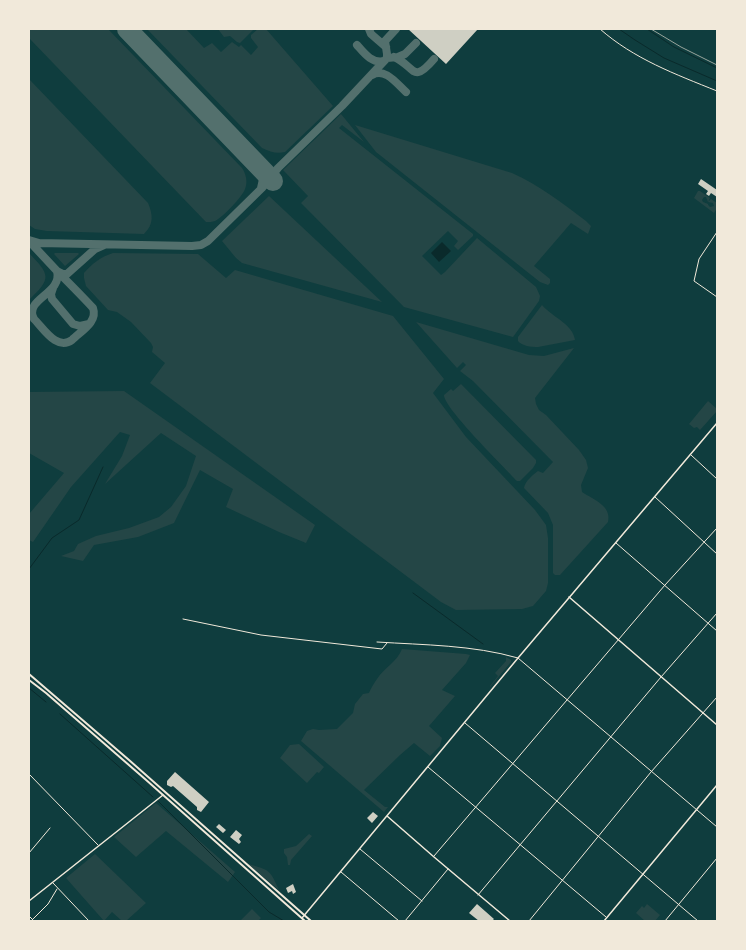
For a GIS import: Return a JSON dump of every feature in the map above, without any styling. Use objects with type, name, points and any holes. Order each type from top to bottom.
[{"type":"highway","points":[[29,674],[311,921]]},
{"type":"highway","points":[[29,680],[46,693],[306,921]]},
{"type":"main road","points":[[300,921],[569,597],[655,498],[717,423]]},
{"type":"main road","points":[[569,597],[717,725]]},
{"type":"main road","points":[[604,921],[717,785]]},
{"type":"main road","points":[[29,901],[53,884],[163,795]]},
{"type":"main road","points":[[387,816],[510,921]]},
{"type":"street","points":[[600,29],[607,36],[650,63],[717,91]]},
{"type":"street","points":[[717,232],[698,259],[694,281],[717,297]]},
{"type":"street","points":[[690,455],[717,479]]},
{"type":"street","points":[[655,498],[717,554]]},
{"type":"street","points":[[434,857],[475,806],[618,639],[717,528]]},
{"type":"street","points":[[616,543],[717,632]]},
{"type":"street","points":[[478,895],[661,677],[717,613]]},
{"type":"street","points":[[183,619],[261,635],[382,649],[387,643]]},
{"type":"street","points":[[377,642],[471,649],[518,658],[717,827]]},
{"type":"street","points":[[530,921],[598,836],[717,697]]},
{"type":"street","points":[[464,723],[698,921]]},
{"type":"street","points":[[427,767],[607,917]]},
{"type":"street","points":[[29,774],[99,846]]},
{"type":"street","points":[[29,853],[50,828]]},
{"type":"street","points":[[360,848],[422,900]]},
{"type":"street","points":[[665,921],[717,858]]},
{"type":"street","points":[[405,921],[448,869]]},
{"type":"street","points":[[340,871],[399,921]]},
{"type":"street","points":[[53,884],[89,921]]},
{"type":"street","points":[[29,916],[32,920],[48,904],[57,888]]},
{"type":"shaded area","points":[[29,29],[108,29],[242,168],[245,175],[246,184],[240,197],[218,219],[206,222],[29,38]]},
{"type":"shaded area","points":[[147,29],[186,29],[204,48],[212,43],[221,52],[232,42],[239,47],[241,45],[251,55],[258,47],[251,38],[251,35],[258,29],[266,29],[333,106],[285,152],[271,152],[262,148]]},
{"type":"shaded area","points":[[218,29],[254,29],[240,43],[230,36],[224,37]]},
{"type":"shaded area","points":[[29,79],[148,203],[152,219],[150,227],[144,234],[47,231],[35,229],[29,225]]},
{"type":"shaded area","points":[[341,114],[364,142],[342,125],[339,128],[473,234],[473,236],[458,250],[454,246],[458,241],[448,231],[422,256],[441,275],[477,238],[536,287],[540,296],[539,301],[513,337],[404,307],[301,203],[308,196],[283,170]]},
{"type":"shaded area","points":[[355,125],[512,173],[541,189],[586,221],[591,226],[588,234],[571,223],[534,266],[550,279],[550,283],[548,285],[540,282],[376,152]]},
{"type":"shaded area","points":[[698,191],[710,198],[708,202],[711,199],[717,203],[717,208],[714,213],[694,198]],"holes":[[[704,197],[706,197],[708,202],[713,203],[714,206],[710,207],[708,204],[703,202],[702,200]]]},
{"type":"shaded area","points":[[269,196],[382,302],[242,263],[236,258],[222,241]]},
{"type":"shaded area","points":[[442,242],[451,251],[439,262],[431,253]]},
{"type":"shaded area","points":[[29,253],[41,267],[46,276],[42,286],[29,300]]},
{"type":"shaded area","points":[[113,253],[198,254],[226,278],[235,270],[393,316],[444,379],[433,393],[466,437],[535,510],[546,525],[548,538],[548,583],[546,591],[533,606],[522,609],[456,610],[441,602],[150,383],[165,363],[152,352],[153,347],[151,343],[131,322],[117,312],[108,310],[86,286],[84,273],[97,261]]},
{"type":"shaded area","points":[[54,254],[79,254],[65,266]]},
{"type":"shaded area","points":[[542,305],[570,329],[575,340],[538,347],[524,345],[518,341],[518,337]]},
{"type":"shaded area","points":[[416,322],[529,355],[544,356],[574,348],[535,398],[536,404],[539,410],[546,415],[579,450],[586,460],[588,468],[581,485],[582,492],[601,504],[609,516],[608,522],[560,575],[555,575],[553,573],[553,525],[548,513],[524,488],[532,476],[538,471],[543,473],[553,462],[473,381],[460,371],[466,365],[463,362],[457,368]]},
{"type":"shaded area","points":[[461,384],[536,460],[533,468],[520,481],[517,481],[476,438],[446,402],[444,395],[451,389],[453,391]]},
{"type":"shaded area","points":[[124,391],[315,525],[306,543],[226,507],[233,489],[200,470],[174,523],[138,537],[94,545],[83,561],[61,556],[74,551],[78,544],[96,536],[129,528],[159,517],[171,507],[186,486],[196,456],[161,433],[105,484],[122,456],[130,435],[120,432],[71,487],[33,542],[29,540],[29,514],[64,473],[29,453],[29,392]]},
{"type":"shaded area","points":[[708,401],[717,409],[717,411],[700,430],[697,427],[694,428],[689,424]]},
{"type":"shaded area","points":[[402,649],[470,655],[466,663],[442,690],[455,696],[429,726],[442,738],[440,746],[430,756],[414,743],[364,790],[385,807],[388,807],[384,812],[301,741],[307,731],[313,729],[337,729],[353,713],[355,704],[363,694],[369,693],[380,675],[397,658]]},
{"type":"shaded area","points":[[506,657],[511,660],[511,662],[490,687],[498,676],[495,673],[506,661]]},
{"type":"shaded area","points":[[299,744],[324,767],[307,783],[280,758],[290,745]]},
{"type":"shaded area","points":[[156,803],[235,872],[228,882],[166,831],[136,857],[114,837]]},
{"type":"shaded area","points":[[309,834],[312,836],[291,860],[290,865],[288,865],[284,849],[296,846]]},
{"type":"shaded area","points":[[95,854],[146,903],[126,921],[122,921],[112,912],[104,921],[66,878]]},
{"type":"shaded area","points":[[248,864],[268,872],[279,890]]},
{"type":"shaded area","points":[[647,904],[660,915],[655,921],[645,921],[636,913],[642,906],[644,908]]},
{"type":"shaded area","points":[[252,909],[261,918],[258,921],[240,921]]},
{"type":"building","points":[[408,29],[478,29],[446,64]]},
{"type":"building","points":[[701,179],[717,190],[717,197],[711,193],[709,196],[706,194],[708,191],[698,184]]},
{"type":"building","points":[[175,772],[209,802],[201,812],[197,810],[197,807],[173,786],[171,787],[167,785],[167,781]]},
{"type":"building","points":[[373,812],[378,816],[372,823],[367,818]]},
{"type":"building","points":[[219,824],[226,830],[223,833],[216,827]]},
{"type":"building","points":[[236,830],[242,835],[239,839],[241,842],[239,844],[230,837]]},
{"type":"building","points":[[293,884],[296,892],[293,894],[292,891],[288,893],[286,888]]},
{"type":"building","points":[[477,904],[494,919],[492,921],[479,921],[469,913]]},
{"type":"waterway","points":[[619,29],[664,58],[717,81]]},
{"type":"waterway","points":[[647,29],[674,47],[717,68]]},
{"type":"waterway","points":[[29,569],[52,538],[79,520],[103,467]]},
{"type":"waterway","points":[[413,593],[483,644]]},
{"type":"waterway","points":[[29,688],[46,702]]},
{"type":"waterway","points":[[60,714],[153,797]]},
{"type":"waterway","points":[[158,801],[269,912],[284,921]]},
{"type":"taxiway","points":[[369,29],[371,34],[386,47]]},
{"type":"taxiway","points":[[387,58],[385,41],[396,29]]},
{"type":"taxiway","points":[[29,240],[39,243],[201,245],[208,241],[262,188],[278,168],[342,106],[387,58],[398,57],[405,54],[416,43]]},
{"type":"taxiway","points":[[357,45],[372,59],[380,62],[384,61]]},
{"type":"taxiway","points":[[394,57],[417,72],[427,67],[434,59]]},
{"type":"taxiway","points":[[372,75],[382,73],[395,81],[406,92]]},
{"type":"taxiway","points":[[259,166],[263,179],[261,188]]},
{"type":"taxiway","points":[[29,241],[57,271],[93,308],[93,318],[88,326],[72,340],[66,343],[61,343],[46,333],[34,319],[32,312],[34,306],[54,285],[57,279],[57,271],[67,274],[95,249],[104,245]]},
{"type":"taxiway","points":[[53,288],[51,294],[52,299],[73,324],[80,326],[89,324]]},
{"type":"runway","points":[[127,29],[273,181]]},
{"type":"railway","points":[[651,29],[681,47],[717,65]]}]
